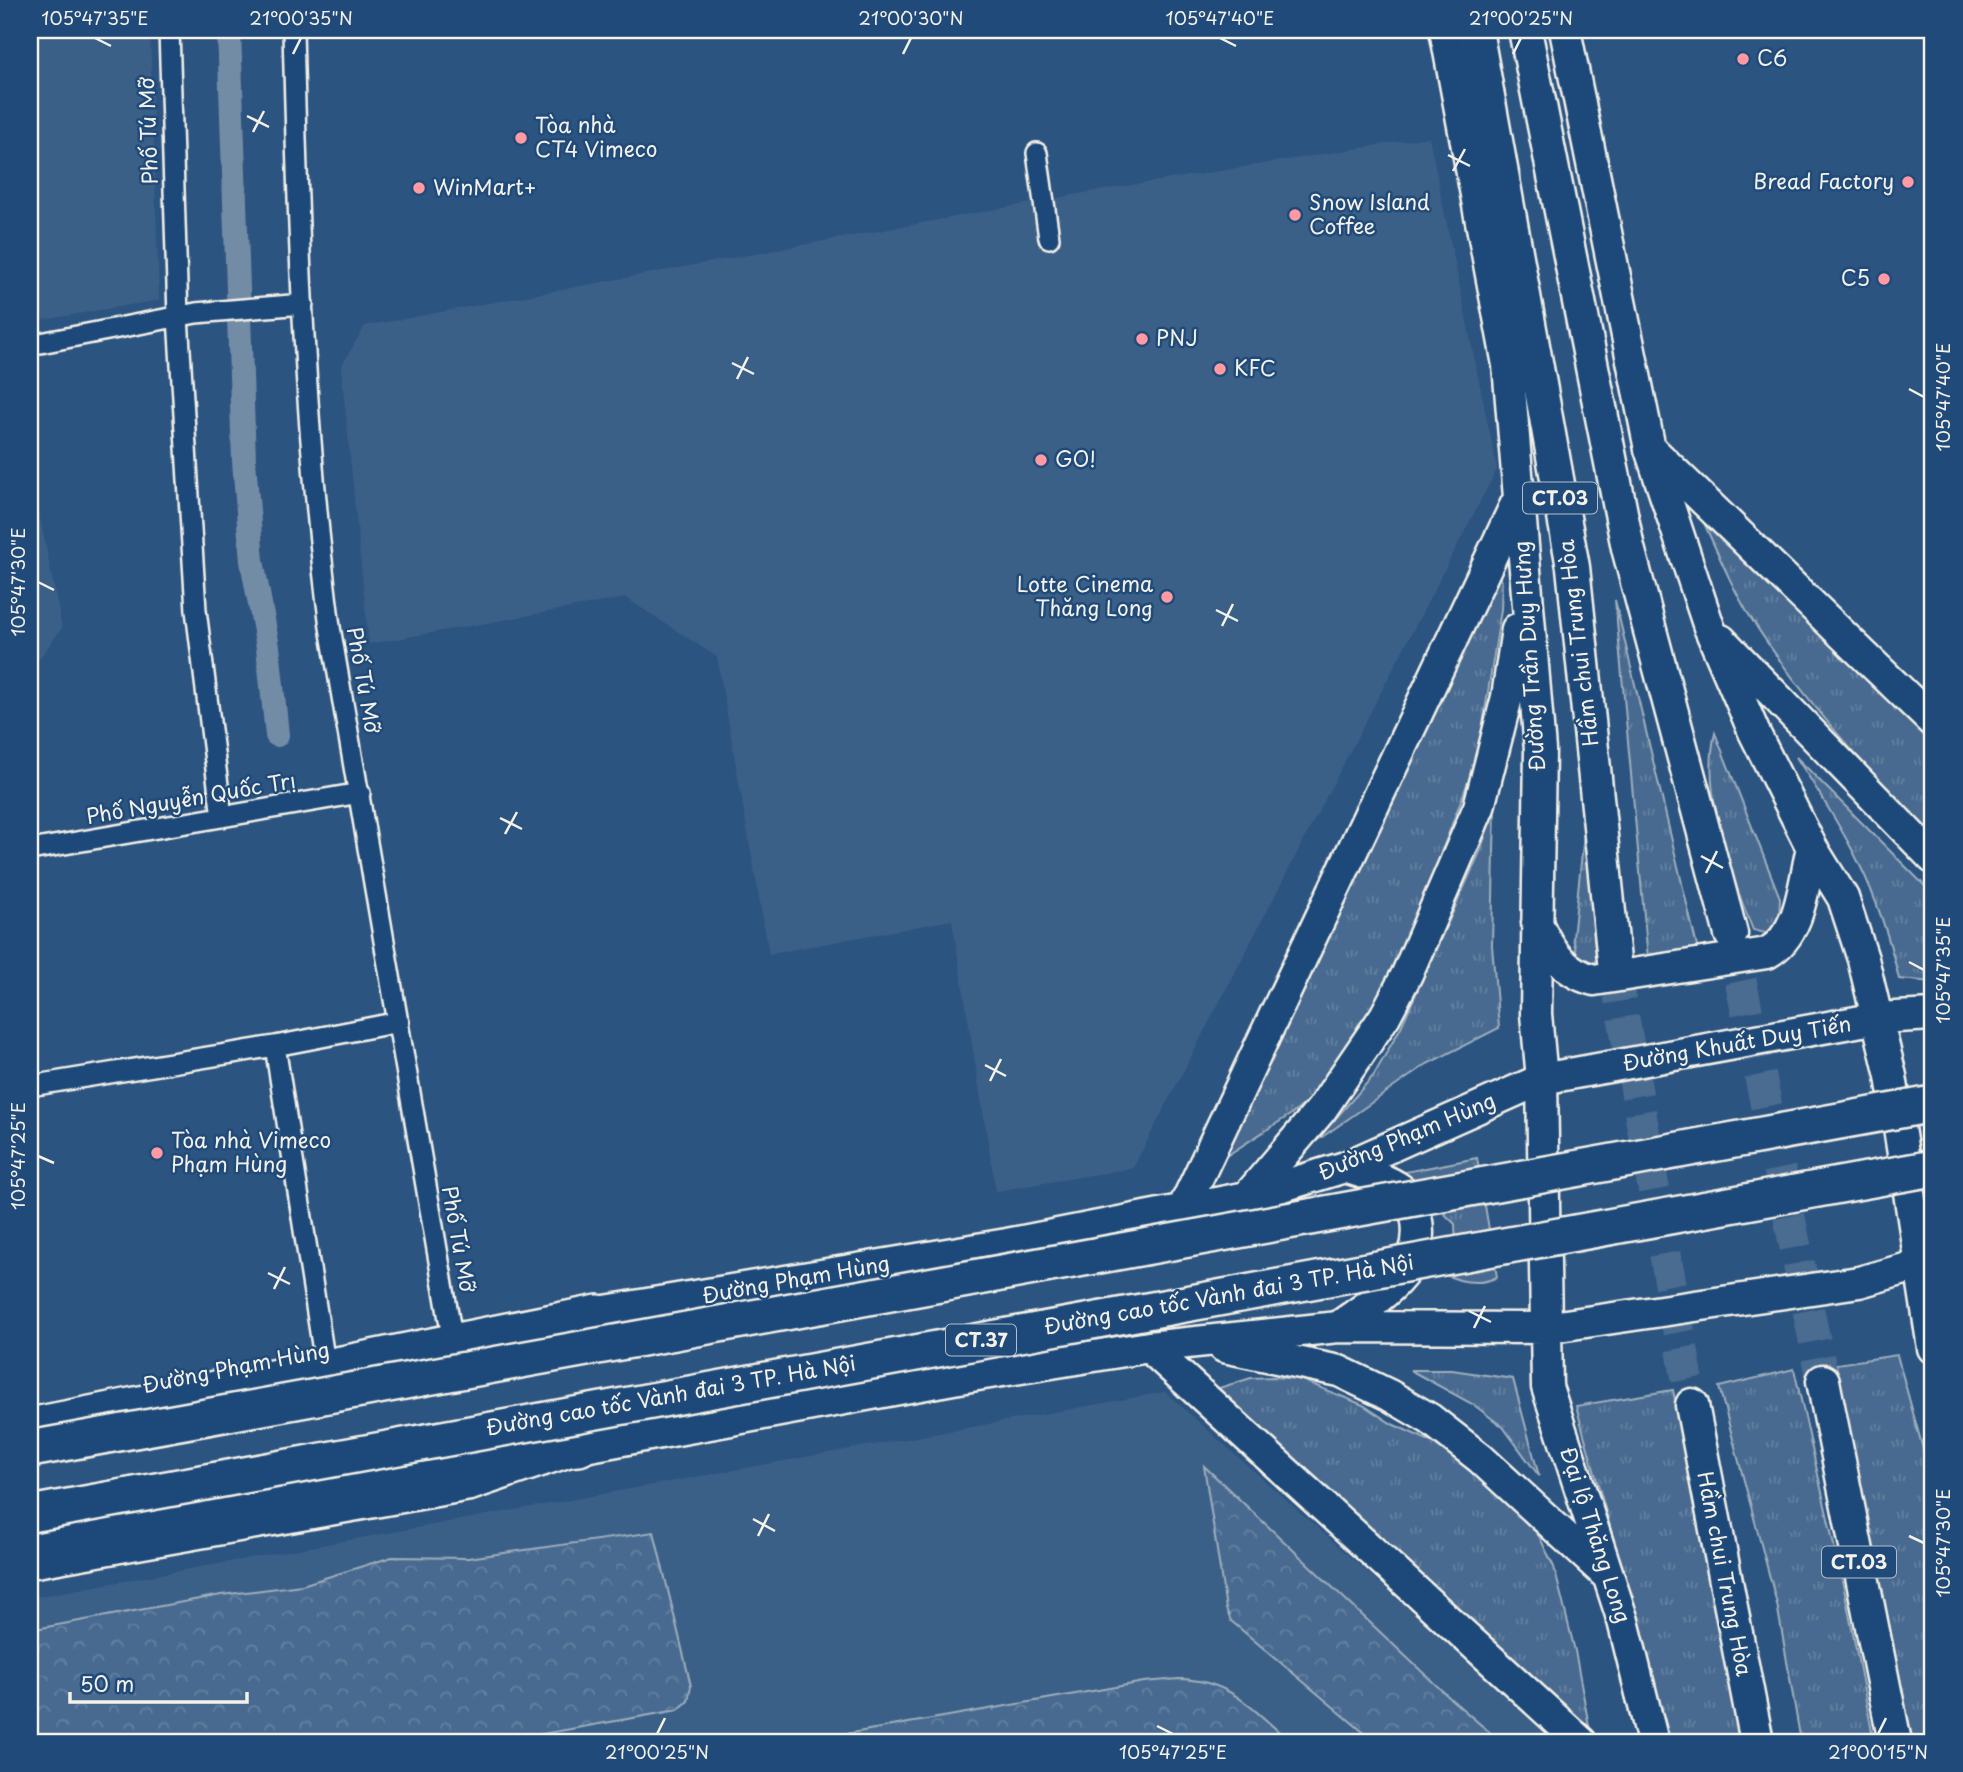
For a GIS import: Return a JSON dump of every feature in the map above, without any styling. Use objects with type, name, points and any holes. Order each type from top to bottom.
[{"type":"highway","name":"Hầm chui Trung Hòa","points":[[1476,30],[1573,567],[1615,970]]},
{"type":"highway","name":"CT.03","points":[[1525,30],[1628,548],[1731,934]]},
{"type":"highway","points":[[30,1449],[1933,1104]]},
{"type":"highway","name":"Đường cao tốc Vành đai 3 TP. Hà Nội","points":[[30,1514],[1933,1168]]},
{"type":"highway","points":[[30,1426],[598,1313]]},
{"type":"highway","name":"CT.03","points":[[1823,1381],[1895,1742]]},
{"type":"highway","name":"Hầm chui Trung Hòa","points":[[1692,1405],[1757,1742]]},
{"type":"highway","points":[[30,1536],[462,1454],[579,1448]]},
{"type":"main road","name":"Đường Trần Duy Hưng","points":[[1445,30],[1508,365],[1524,584],[1540,750],[1535,919],[1536,1014],[1542,1079]]},
{"type":"main road","points":[[1564,30],[1650,449],[1709,627],[1754,732],[1812,848],[1843,898],[1878,1018],[1926,1264],[1933,1348]]},
{"type":"main road","points":[[1650,449],[1933,722]]},
{"type":"main road","points":[[1183,1209],[1518,500]]},
{"type":"main road","points":[[1247,1197],[1321,1110],[1385,1016],[1407,974],[1479,807],[1507,697],[1524,584]]},
{"type":"main road","points":[[1709,627],[1933,858]]},
{"type":"main road","points":[[1535,919],[1548,946],[1563,966],[1594,980],[1767,953],[1787,937],[1795,921],[1812,848]]},
{"type":"main road","name":"Đường Khuất Duy Tiến","points":[[1542,1079],[1878,1018],[1933,1014]]},
{"type":"main road","name":"Đường Phạm Hùng","points":[[30,1409],[323,1351],[451,1331],[598,1313],[1007,1244],[1247,1197],[1345,1167],[1542,1079]]},
{"type":"main road","name":"Đại lộ Thăng Long","points":[[1542,1079],[1547,1387],[1610,1579],[1643,1690],[1653,1742]]},
{"type":"main road","points":[[1338,1327],[1393,1288],[1409,1266],[1419,1227],[1413,1203],[1404,1191],[1392,1183],[1345,1167]]},
{"type":"main road","points":[[30,1563],[470,1485],[579,1448],[953,1379],[1149,1347],[1338,1327],[1545,1328],[1859,1282],[1926,1264]]},
{"type":"main road","points":[[1204,1342],[1339,1371],[1389,1395],[1430,1419],[1480,1458],[1610,1579]]},
{"type":"main road","points":[[1149,1347],[1581,1742]]},
{"type":"street","name":"Phố Tú Mỡ","points":[[169,30],[187,315],[196,610],[222,817]]},
{"type":"street","name":"Phố Tú Mỡ","points":[[293,30],[303,304],[317,530],[330,627],[451,1331]]},
{"type":"street","points":[[1037,153],[1049,238]]},
{"type":"street","points":[[30,345],[187,315],[303,304]]},
{"type":"street","name":"Phố Nguyễn Quốc Trị","points":[[30,850],[360,793]]},
{"type":"street","points":[[30,1086],[275,1046],[399,1022]]},
{"type":"street","points":[[275,1046],[323,1351]]},
{"type":"shaded area","points":[[30,30],[150,30],[159,300],[30,322]]},
{"type":"shaded area","points":[[1429,137],[1497,469],[1133,1168],[996,1191],[952,920],[769,954],[717,657],[626,598],[369,644],[341,367],[365,326],[1090,192]]},
{"type":"shaded area","points":[[30,468],[62,628],[36,663],[30,664]]},
{"type":"shaded area","points":[[1165,1392],[1558,1742],[30,1742],[30,1598]]},
{"type":"green space","points":[[1702,519],[1933,735],[1933,836],[1858,758],[1790,675],[1742,604]]},
{"type":"green space","points":[[1496,567],[1502,583],[1501,610],[1478,755],[1418,915],[1350,1052],[1322,1089],[1296,1111],[1223,1158]]},
{"type":"green space","points":[[1615,600],[1698,951],[1648,959]]},
{"type":"green space","points":[[1715,733],[1780,898],[1779,922],[1769,934],[1753,930],[1735,884],[1720,833],[1712,781]]},
{"type":"green space","points":[[1796,757],[1933,894],[1933,982],[1899,979],[1881,916],[1859,863]]},
{"type":"green space","points":[[1495,806],[1492,945],[1499,1028],[1427,1064],[1315,1142],[1374,1075],[1401,1027],[1480,852]]},
{"type":"green space","points":[[1584,834],[1604,964],[1580,968],[1573,938]]},
{"type":"green space","points":[[1477,1158],[1497,1277],[1482,1282],[1460,1280],[1439,1272],[1456,1249],[1455,1224],[1425,1195],[1395,1174]]},
{"type":"green space","points":[[1897,1355],[1933,1485],[1933,1742],[1913,1742],[1836,1364]]},
{"type":"green space","points":[[1794,1369],[1846,1598],[1874,1742],[1801,1742],[1777,1604],[1719,1387]]},
{"type":"green space","points":[[1410,1370],[1452,1370],[1513,1379],[1539,1476],[1503,1427],[1474,1405]]},
{"type":"green space","points":[[1251,1378],[1299,1379],[1363,1405],[1392,1424],[1439,1445],[1517,1505],[1540,1538],[1554,1567],[1575,1651],[1590,1731],[1213,1390]]},
{"type":"green space","points":[[1673,1390],[1743,1742],[1671,1742],[1576,1406]]},
{"type":"green space","points":[[1204,1466],[1452,1700],[1501,1742],[1375,1742],[1231,1621],[1226,1609]]},
{"type":"green space","points":[[654,1532],[691,1686],[688,1701],[678,1710],[497,1742],[30,1742],[30,1630],[221,1595],[302,1585],[392,1557],[468,1558]]},
{"type":"green space","points":[[1179,1679],[1213,1685],[1227,1691],[1253,1708],[1290,1742],[800,1742],[1144,1682]]},
{"type":"waterway","points":[[229,30],[244,461],[252,561],[268,647],[277,735]]},
{"type":"tunnel","points":[[1731,934],[1823,1381]]},
{"type":"tunnel","points":[[1615,970],[1692,1405]]},
{"type":"place","name":"C6","points":[[1743,59]]},
{"type":"place","name":"Tòa nhà CT4 Vimeco","points":[[521,138]]},
{"type":"place","name":"Bread Factory","points":[[1908,182]]},
{"type":"place","name":"WinMart+","points":[[419,188]]},
{"type":"place","name":"Snow Island Coffee","points":[[1295,215]]},
{"type":"place","name":"C5","points":[[1884,279]]},
{"type":"place","name":"PNJ","points":[[1142,339]]},
{"type":"place","name":"KFC","points":[[1220,369]]},
{"type":"place","name":"GO!","points":[[1041,460]]},
{"type":"place","name":"Lotte Cinema Thăng Long","points":[[1167,597]]},
{"type":"place","name":"Tòa nhà Vimeco Phạm Hùng","points":[[157,1153]]}]
